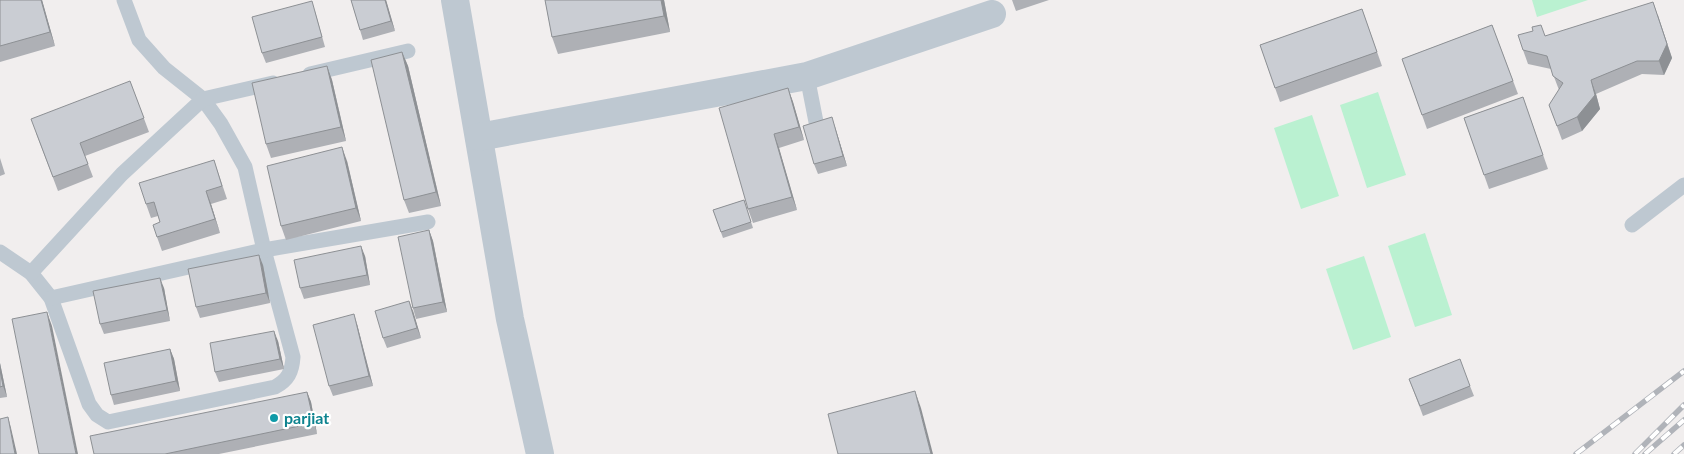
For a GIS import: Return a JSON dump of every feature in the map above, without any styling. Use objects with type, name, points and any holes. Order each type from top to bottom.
[{"type":"street","points":[[455,0],[510,319],[540,454]]},
{"type":"street","points":[[479,137],[806,76],[992,14]]},
{"type":"lane","points":[[0,252],[31,273],[51,298],[88,404],[97,415],[108,422],[275,387],[284,382],[292,371],[293,357],[264,250],[245,167],[221,124],[204,99],[164,68],[139,40],[124,0]]},
{"type":"lane","points":[[31,273],[122,174],[204,99],[408,51]]},
{"type":"lane","points":[[806,76],[817,127]]},
{"type":"lane","points":[[1632,225],[1684,185]]},
{"type":"lane","points":[[51,298],[264,250],[428,222]]},
{"type":"green space","points":[[1532,0],[1588,0],[1537,17]]},
{"type":"green space","points":[[1378,92],[1406,175],[1367,188],[1340,105]]},
{"type":"green space","points":[[1312,115],[1339,196],[1301,209],[1274,128]]},
{"type":"green space","points":[[1425,233],[1452,315],[1415,327],[1388,246]]},
{"type":"green space","points":[[1364,256],[1391,337],[1353,350],[1326,269]]},
{"type":"building","points":[[0,0],[41,0],[50,32],[0,46]]},
{"type":"building","points":[[351,0],[385,0],[391,21],[360,30]]},
{"type":"building","points":[[545,0],[661,0],[664,16],[552,37]]},
{"type":"building","points":[[312,1],[322,37],[262,53],[252,17]]},
{"type":"building","points":[[1653,2],[1667,44],[1659,61],[1637,61],[1591,80],[1595,95],[1577,117],[1557,126],[1549,105],[1563,83],[1553,76],[1547,56],[1523,50],[1518,35],[1533,31],[1532,27],[1541,25],[1545,36]]},
{"type":"building","points":[[1362,9],[1377,52],[1275,88],[1260,45]]},
{"type":"building","points":[[1492,25],[1513,81],[1422,115],[1402,59]]},
{"type":"building","points":[[402,52],[436,192],[404,200],[371,60]]},
{"type":"building","points":[[327,66],[341,127],[266,144],[252,83]]},
{"type":"building","points":[[130,81],[144,118],[80,143],[88,164],[53,177],[31,119]]},
{"type":"building","points":[[788,88],[799,127],[774,134],[792,197],[748,209],[719,108]]},
{"type":"building","points":[[1523,97],[1543,155],[1484,175],[1464,118]]},
{"type":"building","points":[[832,117],[843,156],[814,164],[803,126]]},
{"type":"building","points":[[342,147],[356,208],[281,226],[267,166]]},
{"type":"building","points":[[214,160],[222,186],[206,191],[215,219],[157,237],[153,225],[160,222],[154,202],[146,204],[139,183]]},
{"type":"building","points":[[744,200],[751,222],[721,232],[713,210]]},
{"type":"building","points":[[429,230],[443,302],[413,308],[398,237]]},
{"type":"building","points":[[361,246],[367,275],[300,288],[294,260]]},
{"type":"building","points":[[259,255],[266,293],[196,307],[188,269]]},
{"type":"building","points":[[160,278],[167,310],[100,324],[93,291]]},
{"type":"building","points":[[409,301],[417,328],[383,338],[375,311]]},
{"type":"building","points":[[47,312],[76,454],[39,454],[12,319]]},
{"type":"building","points":[[354,314],[369,376],[329,386],[313,325]]},
{"type":"building","points":[[274,331],[280,359],[215,372],[210,343]]},
{"type":"building","points":[[170,349],[176,381],[111,395],[104,363]]},
{"type":"building","points":[[1460,359],[1470,386],[1420,406],[1409,379]]},
{"type":"building","points":[[0,370],[3,386],[0,387]]},
{"type":"building","points":[[915,391],[931,454],[838,454],[828,414]]},
{"type":"building","name":"parjiat","points":[[307,392],[314,423],[165,454],[94,454],[90,436]]},
{"type":"building","points":[[8,417],[15,454],[0,454],[0,419]]},
{"type":"railway","points":[[1576,454],[1684,371]]},
{"type":"railway","points":[[1635,454],[1684,405]]},
{"type":"railway","points":[[1645,454],[1684,420]]},
{"type":"railway","points":[[1674,454],[1684,445]]},
{"type":"place","name":"parjiat","points":[[274,418]]}]
